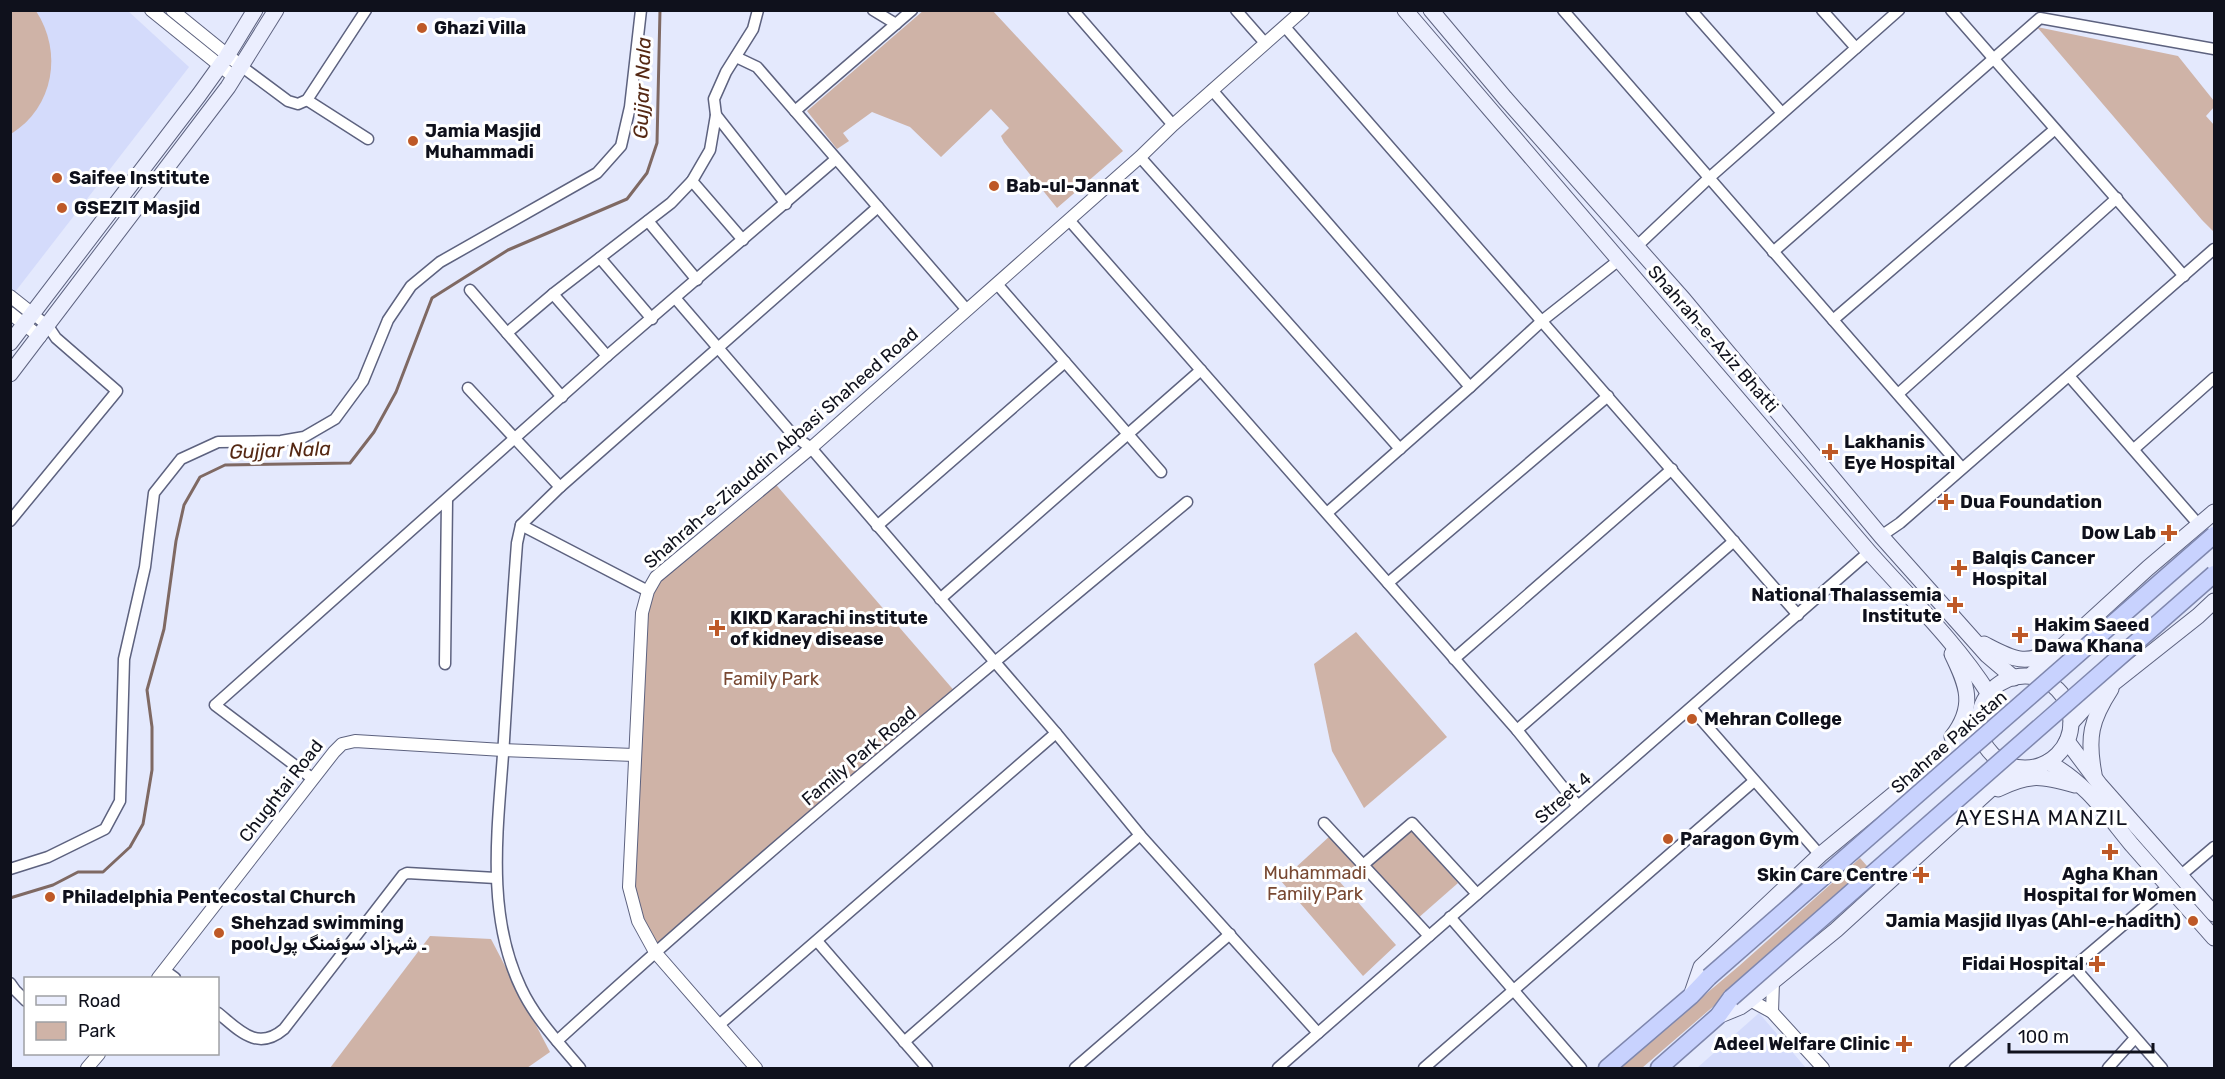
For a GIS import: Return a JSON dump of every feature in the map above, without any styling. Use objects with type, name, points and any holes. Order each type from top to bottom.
[{"type":"highway","name":"Shahrae Pakistan","points":[[1607,1068],[2214,535]]},
{"type":"highway","points":[[1659,1068],[1718,1016],[1731,998],[2214,574]]},
{"type":"main road","points":[[10,343],[223,61],[255,10]]},
{"type":"main road","points":[[10,374],[44,332],[237,72],[276,10]]},
{"type":"main road","name":"Shahrah-e-Aziz Bhatti","points":[[1405,10],[1869,552],[1941,632],[1975,672],[1989,694]]},
{"type":"main road","name":"Shahrah-e-Aziz Bhatti","points":[[1431,10],[1684,300],[1881,536],[1970,637],[2014,678]]},
{"type":"main road","points":[[2030,676],[2214,512]]},
{"type":"main road","points":[[2071,723],[2092,700],[2214,601]]},
{"type":"main road","points":[[1970,637],[2006,656],[2026,660],[2043,656],[2084,628]]},
{"type":"main road","points":[[1690,996],[1701,968],[1820,855],[1950,741],[1965,718],[1967,705],[1965,685],[1941,632]]},
{"type":"main road","points":[[2030,676],[2043,680],[2059,692],[2070,709],[2071,723],[2067,741],[2059,753],[2048,762],[2032,767],[2015,767],[2005,763],[1988,749],[1983,740],[1979,719],[1982,706],[1989,694],[2004,681],[2014,678],[2030,676]]},
{"type":"main road","points":[[2090,783],[2093,720],[2118,679]]},
{"type":"main road","points":[[1884,800],[1952,746],[1979,719]]},
{"type":"main road","points":[[2067,741],[2090,783],[2174,881],[2214,938]]},
{"type":"main road","points":[[2048,762],[2090,783]]},
{"type":"main road","points":[[1718,1016],[1750,1000],[1836,930],[2015,767]]},
{"type":"main road","points":[[1986,795],[2025,778],[2045,777],[2090,783]]},
{"type":"main road","points":[[2174,881],[2214,914]]},
{"type":"street","points":[[151,10],[237,72],[288,101],[298,104],[307,100],[366,10]]},
{"type":"street","points":[[172,10],[223,61]]},
{"type":"street","points":[[10,869],[48,857],[105,829],[120,801],[124,659],[145,567],[154,493],[181,459],[218,442],[281,441],[304,437],[335,419],[363,381],[388,320],[411,286],[440,262],[597,173],[621,146],[630,107],[641,10]]},
{"type":"street","points":[[507,333],[553,294],[671,203],[692,181],[710,150],[716,116],[714,99],[726,72],[753,28],[758,10]]},
{"type":"street","points":[[873,10],[897,24]]},
{"type":"street","points":[[795,111],[912,10]]},
{"type":"street","points":[[1073,10],[1173,125]]},
{"type":"street","points":[[1236,10],[1265,43]]},
{"type":"street","name":"Shahrah-e-Ziauddin Abbasi Shaheed Road","points":[[756,1068],[655,952],[638,921],[628,886],[642,613],[648,591],[656,577],[811,448],[1303,10]]},
{"type":"street","points":[[1563,10],[1962,468]]},
{"type":"street","points":[[1691,10],[1782,113]]},
{"type":"street","points":[[1822,10],[1856,48]]},
{"type":"street","points":[[1636,247],[1709,178],[1899,10]]},
{"type":"street","points":[[1951,10],[2184,276]]},
{"type":"street","points":[[1773,252],[2040,18],[2214,49]]},
{"type":"street","points":[[1285,27],[1798,615]]},
{"type":"street","points":[[736,57],[758,67],[967,310]]},
{"type":"street","points":[[1212,90],[1470,387]]},
{"type":"street","points":[[307,100],[368,139]]},
{"type":"street","points":[[716,116],[786,204]]},
{"type":"street","points":[[1833,320],[2054,130]]},
{"type":"street","points":[[1140,157],[1400,449]]},
{"type":"street","points":[[313,779],[215,705],[608,356],[836,159]]},
{"type":"street","points":[[692,181],[743,240]]},
{"type":"street","points":[[1898,394],[2117,198]]},
{"type":"street","points":[[580,1068],[536,1014],[520,986],[507,945],[496,878],[517,543],[521,525],[560,487],[878,207]]},
{"type":"street","points":[[1069,220],[1517,730],[1578,806]]},
{"type":"street","points":[[648,221],[697,280]]},
{"type":"street","points":[[1881,536],[2214,249]]},
{"type":"street","points":[[600,258],[652,319]]},
{"type":"street","points":[[1327,513],[1543,320],[1619,260]]},
{"type":"street","points":[[997,284],[1161,472]]},
{"type":"street","points":[[470,290],[562,397]]},
{"type":"street","points":[[553,294],[608,356]]},
{"type":"street","points":[[10,296],[29,320],[56,338],[117,391],[10,521]]},
{"type":"street","points":[[676,299],[793,435],[811,448],[1056,733],[1140,835],[1318,1034]]},
{"type":"street","points":[[10,313],[29,320]]},
{"type":"street","points":[[877,526],[1065,362]]},
{"type":"street","points":[[940,599],[1201,370]]},
{"type":"street","points":[[2069,376],[2199,525]]},
{"type":"street","points":[[2134,450],[2214,378]]},
{"type":"street","points":[[468,388],[560,487]]},
{"type":"street","points":[[1388,583],[1608,396]]},
{"type":"street","points":[[1454,659],[1672,469]]},
{"type":"street","points":[[445,664],[447,500]]},
{"type":"street","name":"Family Park Road","points":[[557,1041],[655,952],[995,662],[1187,502]]},
{"type":"street","points":[[521,525],[648,591]]},
{"type":"street","points":[[1517,730],[1734,541]]},
{"type":"street","name":"Street 4","points":[[1278,1068],[1869,552]]},
{"type":"street","points":[[1691,708],[1820,855]]},
{"type":"street","points":[[718,1025],[1056,733]]},
{"type":"street","name":"Chughtai Road","points":[[166,976],[313,779],[342,744],[355,741],[634,755]]},
{"type":"street","points":[[1424,1068],[1754,781]]},
{"type":"street","points":[[1324,823],[1429,936]]},
{"type":"street","points":[[1363,865],[1412,823],[1477,894]]},
{"type":"street","points":[[904,1042],[1140,835]]},
{"type":"street","points":[[1955,1068],[2214,847]]},
{"type":"street","points":[[219,1014],[250,1039],[275,1037],[284,1029],[403,875],[407,873],[496,878]]},
{"type":"street","points":[[1450,917],[1581,1068]]},
{"type":"street","points":[[1075,1068],[1230,934]]},
{"type":"street","points":[[817,941],[927,1068]]},
{"type":"street","points":[[2074,967],[2162,1068]]},
{"type":"street","points":[[1772,1012],[1773,981]]},
{"type":"street","points":[[10,983],[24,999]]},
{"type":"street","points":[[1750,1000],[1772,1012],[1823,1068]]},
{"type":"street","points":[[2111,1067],[2135,1038]]},
{"type":"street","points":[[87,1068],[97,1055]]},
{"type":"shaded area","name":"Saifee Institute","points":[[10,11],[128,11],[189,67],[15,292],[10,288]]},
{"type":"shaded area","points":[[1759,1013],[1806,1068],[1697,1068]]},
{"type":"green space","points":[[11,10],[36,11],[50,44],[51,61],[50,78],[37,109],[26,123],[11,134]]},
{"type":"green space","points":[[924,10],[993,11],[1123,151],[1057,208],[1004,142],[1001,136],[1009,128],[991,109],[941,157],[910,127],[872,112],[843,133],[849,141],[837,149],[807,111]]},
{"type":"green space","points":[[2037,27],[2178,56],[2214,101],[2214,107],[2206,116],[2214,125],[2214,232],[2202,220]]},
{"type":"green space","name":"Family Park","points":[[772,480],[957,694],[655,952],[629,887],[648,591]]},
{"type":"green space","points":[[1356,632],[1447,737],[1364,808],[1332,751],[1314,664]]},
{"type":"green space","points":[[1411,830],[1458,883],[1417,919],[1370,866]]},
{"type":"green space","name":"Muhammadi Family Park","points":[[1331,835],[1357,864],[1339,881],[1396,945],[1363,976],[1281,881]]},
{"type":"green space","points":[[1860,858],[1867,866],[1730,992],[1642,1068],[1618,1068],[1739,966]]},
{"type":"green space","points":[[430,936],[491,939],[550,1052],[527,1068],[330,1068]]},
{"type":"waterway","name":"Gujjar Nala","points":[[10,898],[53,885],[78,872],[103,872],[130,847],[143,824],[152,770],[152,727],[147,690],[164,629],[176,541],[184,505],[200,477],[225,465],[350,463],[374,432],[396,392],[432,298],[508,250],[627,199],[647,173],[657,143],[660,10]]},
{"type":"place","name":"Ghazi Villa","points":[[422,28]]},
{"type":"place","name":"Jamia Masjid Muhammadi","points":[[413,141]]},
{"type":"place","name":"Saifee Institute","points":[[57,178]]},
{"type":"place","name":"Bab-ul-Jannat","points":[[994,186]]},
{"type":"place","name":"GSEZIT Masjid","points":[[62,208]]},
{"type":"place","name":"Lakhanis Eye Hospital","points":[[1830,452]]},
{"type":"place","name":"Dua Foundation","points":[[1946,502]]},
{"type":"place","name":"Dow Lab","points":[[2169,533]]},
{"type":"place","name":"Balqis Cancer Hospital","points":[[1959,568]]},
{"type":"place","name":"National Thalassemia Institute","points":[[1955,605]]},
{"type":"place","name":"KIKD Karachi institute of kidney disease","points":[[717,628]]},
{"type":"place","name":"Hakim Saeed Dawa Khana","points":[[2020,635]]},
{"type":"place","name":"Mehran College","points":[[1692,719]]},
{"type":"place","name":"Paragon Gym","points":[[1668,839]]},
{"type":"place","name":"Agha Khan Hospital for Women","points":[[2110,852]]},
{"type":"place","name":"Skin Care Centre","points":[[1921,875]]},
{"type":"place","name":"Philadelphia Pentecostal Church","points":[[50,897]]},
{"type":"place","name":"Jamia Masjid Ilyas (Ahl-e-hadith)","points":[[2193,921]]},
{"type":"place","name":"Shehzad swimming pool۔ شہزاد سوئمنگ پول","points":[[219,933]]},
{"type":"place","name":"Fidai Hospital","points":[[2097,964]]},
{"type":"place","name":"Adeel Welfare Clinic","points":[[1904,1044]]},
{"type":"district","name":"AYESHA MANZIL","points":[[2042,818]]}]
